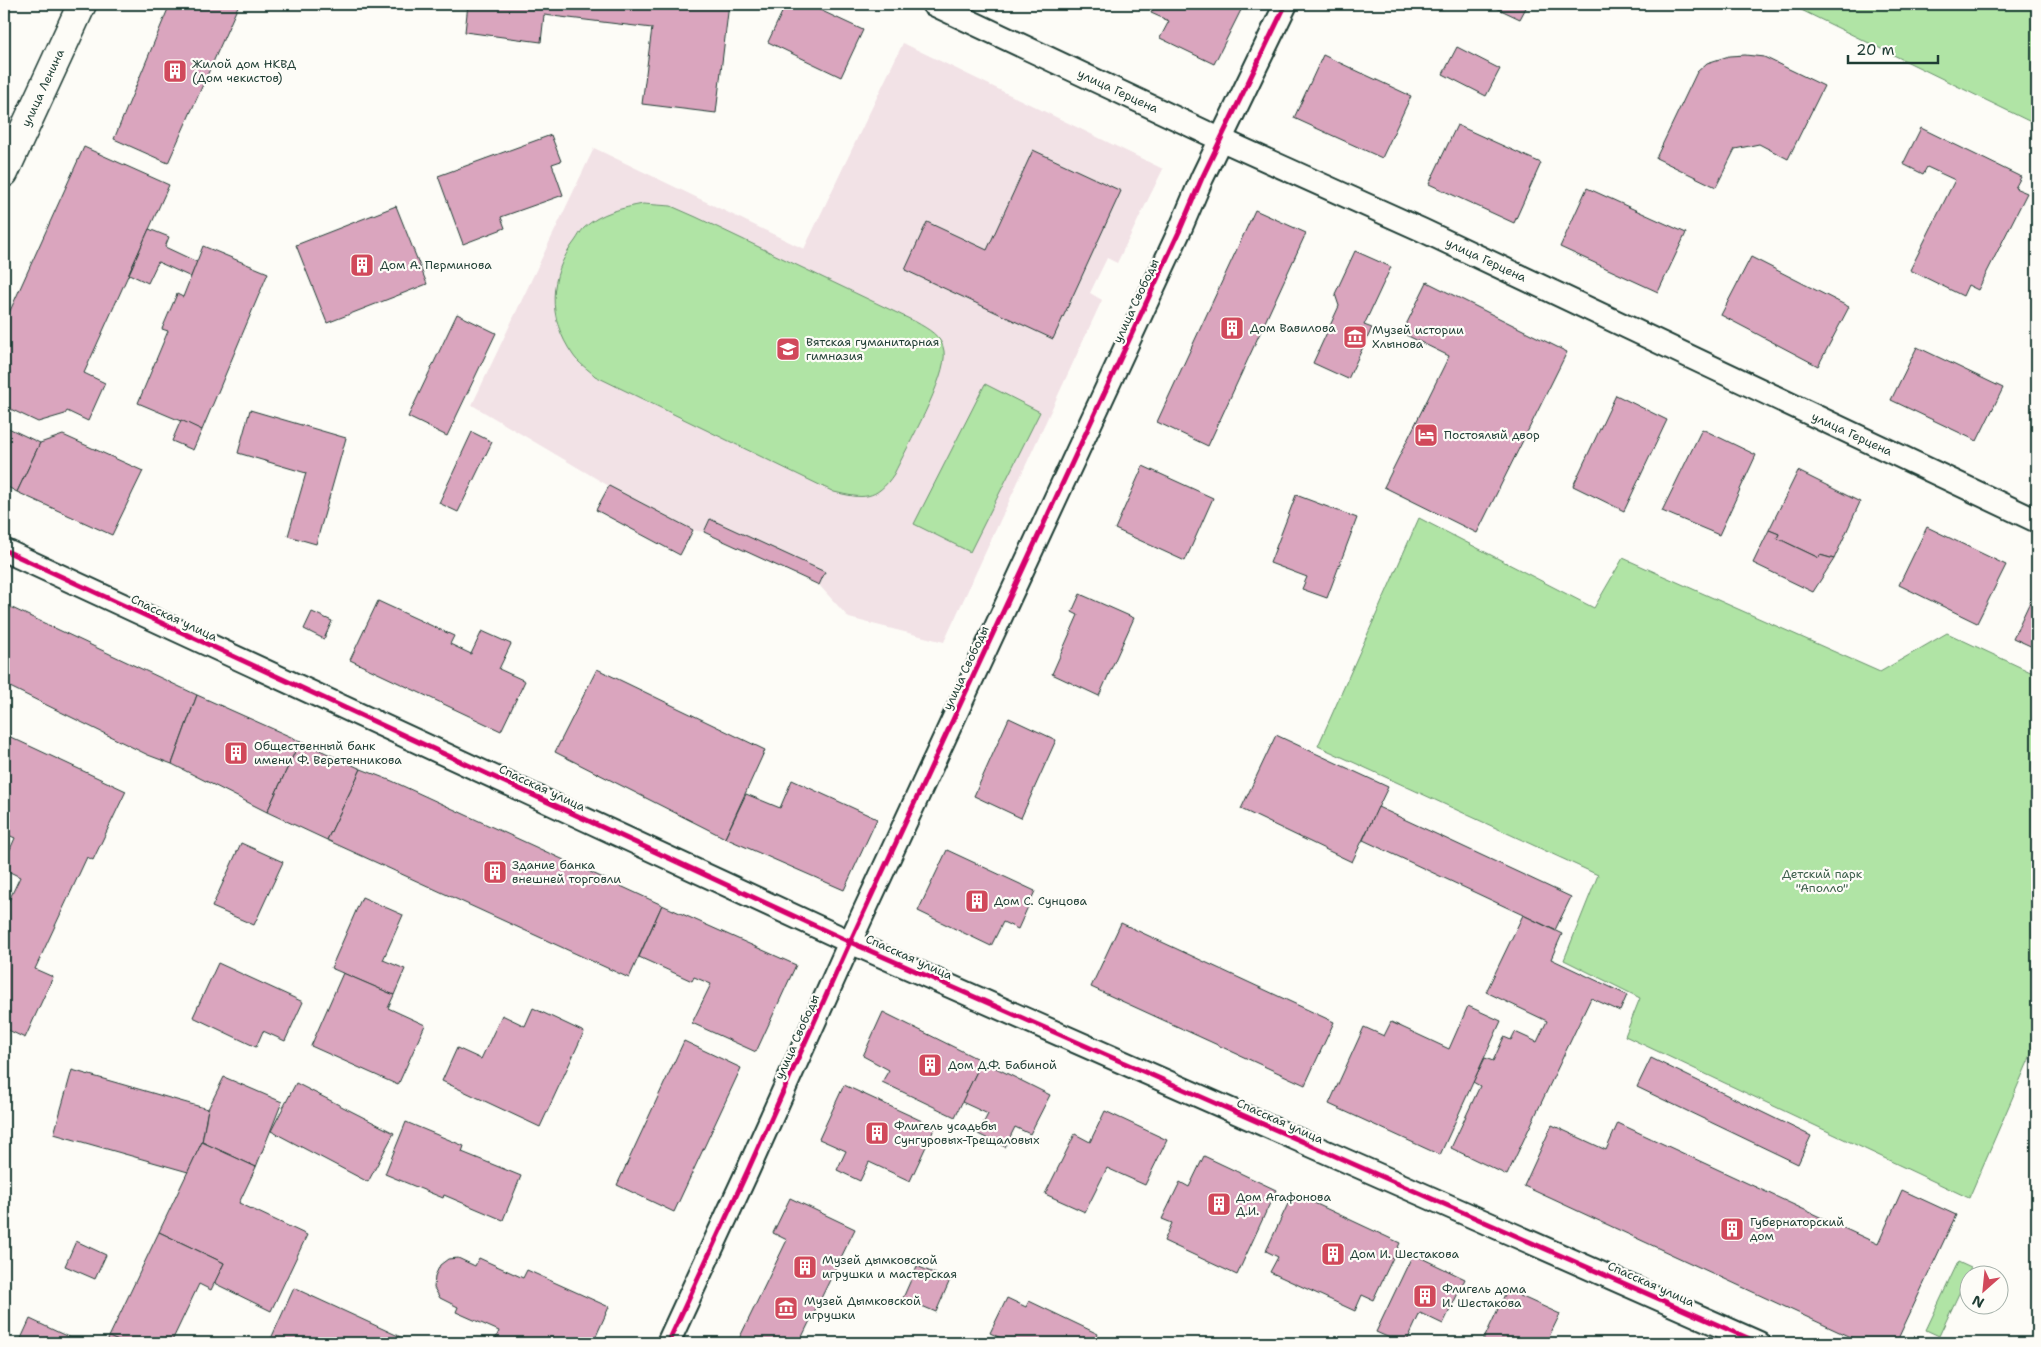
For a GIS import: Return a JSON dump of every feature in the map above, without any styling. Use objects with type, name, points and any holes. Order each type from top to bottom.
[{"type":"main road","name":"улица Ленина","points":[[4,173],[82,4]]},
{"type":"street","name":"улица Герцена","points":[[933,4],[1222,140],[1422,230],[2037,521]]},
{"type":"street","name":"улица Свободы","points":[[668,1343],[850,942],[1179,232],[1202,178],[1286,4]]},
{"type":"street","name":"Спасская улица","points":[[4,550],[850,942],[1759,1343]]},
{"type":"shaded area","name":"Вятская гуманитарная гимназия","points":[[903,43],[1163,169],[1117,263],[1107,258],[1090,293],[1102,300],[944,642],[849,618],[819,585],[825,572],[710,519],[704,532],[693,530],[609,486],[472,405],[594,148],[804,249]]},
{"type":"green space","points":[[1789,4],[2037,4],[2037,125]]},
{"type":"green space","points":[[643,204],[671,206],[696,217],[916,322],[930,330],[937,337],[944,351],[940,377],[894,474],[881,489],[868,496],[853,496],[834,492],[595,376],[575,358],[565,341],[555,312],[554,297],[556,283],[566,254],[584,228],[597,218],[627,207]]},
{"type":"green space","points":[[985,384],[1040,412],[970,552],[914,524]]},
{"type":"green space","name":"Детский парк \"Аполло\"","points":[[1419,518],[1594,608],[1623,558],[1880,672],[1947,633],[2037,675],[2037,1041],[1969,1198],[1625,1036],[1640,998],[1564,960],[1598,875],[1318,746]]},
{"type":"green space","points":[[1958,1262],[1962,1264],[1958,1264],[1958,1296],[1939,1336],[1926,1330]]},
{"type":"building","name":"Жилой дом НКВД (Дом чекистов)","points":[[170,4],[239,4],[168,163],[114,139]]},
{"type":"building","points":[[468,4],[729,4],[716,113],[642,104],[652,28],[544,15],[541,42],[465,32]]},
{"type":"building","points":[[786,4],[807,4],[863,30],[841,77],[768,42]]},
{"type":"building","points":[[1155,4],[1244,4],[1214,64],[1160,38],[1169,21],[1151,13]]},
{"type":"building","points":[[1488,4],[1528,4],[1520,19]]},
{"type":"building","points":[[1457,47],[1500,69],[1486,96],[1443,74]]},
{"type":"building","points":[[1323,55],[1411,96],[1382,158],[1294,118]]},
{"type":"building","points":[[1729,56],[1764,57],[1824,86],[1788,159],[1759,144],[1735,149],[1716,187],[1656,158],[1697,72],[1707,63]]},
{"type":"building","points":[[1457,125],[1541,163],[1514,223],[1429,184]]},
{"type":"building","points":[[1921,128],[2021,177],[2015,188],[2027,193],[1978,290],[1968,285],[1963,296],[1910,270],[1955,180],[1927,167],[1923,174],[1903,164]]},
{"type":"building","points":[[551,135],[561,161],[552,164],[563,195],[501,217],[505,228],[463,244],[438,176]]},
{"type":"building","points":[[84,147],[169,185],[84,373],[105,383],[88,421],[67,411],[65,414],[38,422],[4,406],[4,324]]},
{"type":"building","points":[[1033,150],[1121,191],[1053,339],[905,270],[927,222],[987,250]]},
{"type":"building","points":[[1587,188],[1686,233],[1658,292],[1560,247]]},
{"type":"building","name":"Дом А. Перминова","points":[[396,206],[427,284],[327,323],[296,245]]},
{"type":"building","name":"Дом Вавилова","points":[[1255,210],[1306,233],[1208,446],[1157,422]]},
{"type":"building","points":[[149,229],[169,237],[165,247],[197,262],[191,277],[158,262],[148,283],[129,274]]},
{"type":"building","points":[[203,246],[268,273],[202,430],[138,403],[168,331],[162,329],[177,294],[183,297]]},
{"type":"building","points":[[1355,251],[1391,267],[1364,325],[1372,328],[1348,379],[1313,363],[1339,306],[1335,294]]},
{"type":"building","points":[[1751,257],[1849,307],[1818,366],[1721,315]]},
{"type":"building","points":[[1427,282],[1567,352],[1477,533],[1384,487],[1449,356],[1402,333]]},
{"type":"building","points":[[457,314],[496,333],[447,436],[408,417]]},
{"type":"building","points":[[1917,347],[2003,388],[1977,441],[1891,400]]},
{"type":"building","points":[[1616,395],[1667,420],[1624,511],[1573,486]]},
{"type":"building","points":[[250,410],[346,438],[316,544],[288,536],[306,473],[238,453]]},
{"type":"building","points":[[181,420],[202,430],[193,450],[172,441]]},
{"type":"building","points":[[4,426],[40,443],[17,492],[4,485]]},
{"type":"building","points":[[1702,429],[1756,455],[1719,535],[1662,511]]},
{"type":"building","points":[[472,432],[492,442],[458,512],[439,503]]},
{"type":"building","points":[[63,435],[143,471],[112,535],[17,492],[40,443]]},
{"type":"building","points":[[1143,466],[1213,498],[1185,561],[1115,529]]},
{"type":"building","points":[[1798,471],[1860,502],[1834,559],[1820,555],[1819,558],[1777,538],[1779,534],[1769,530]]},
{"type":"building","points":[[609,486],[693,530],[680,555],[596,510]]},
{"type":"building","points":[[1296,495],[1357,518],[1327,598],[1302,589],[1307,577],[1270,563]]},
{"type":"building","points":[[710,519],[825,572],[819,585],[704,532]]},
{"type":"building","points":[[1927,527],[2006,565],[1977,623],[1899,585]]},
{"type":"building","points":[[1769,530],[1779,534],[1777,538],[1819,558],[1820,555],[1834,559],[1813,592],[1753,563]]},
{"type":"building","points":[[2037,587],[2037,649],[2013,638]]},
{"type":"building","points":[[1080,594],[1134,618],[1099,696],[1052,674],[1078,615],[1072,612]]},
{"type":"building","points":[[378,601],[454,636],[450,644],[471,654],[482,631],[511,644],[499,669],[525,681],[501,731],[350,660]]},
{"type":"building","points":[[4,604],[10,607],[4,623]]},
{"type":"building","points":[[10,607],[197,695],[172,764],[148,755],[4,684],[4,623]]},
{"type":"building","points":[[312,612],[332,621],[324,639],[304,629]]},
{"type":"building","points":[[597,669],[765,750],[725,838],[555,752]]},
{"type":"building","name":"Общественный банк имени Ф. Веретенникова","points":[[197,695],[300,741],[267,812],[172,764]]},
{"type":"building","points":[[1009,718],[1056,740],[1021,818],[974,796]]},
{"type":"building","points":[[4,734],[126,791],[93,860],[87,857],[35,969],[53,977],[25,1038],[4,1028],[4,911],[20,877],[4,869],[4,863],[15,838],[4,833]]},
{"type":"building","points":[[1276,735],[1388,787],[1352,862],[1241,809]]},
{"type":"building","points":[[300,741],[361,769],[327,840],[267,812]]},
{"type":"building","name":"Здание банка внешней торговли","points":[[361,769],[392,781],[662,905],[629,978],[327,840]]},
{"type":"building","points":[[792,780],[877,819],[844,890],[725,838],[746,794],[780,808]]},
{"type":"building","points":[[1378,807],[1571,897],[1555,930],[1363,840]]},
{"type":"building","points":[[241,843],[283,862],[254,925],[212,907]]},
{"type":"building","name":"Дом С. Сунцова","points":[[947,850],[1035,891],[1018,929],[1003,922],[991,946],[918,911]]},
{"type":"building","points":[[362,897],[403,915],[383,960],[405,969],[394,995],[331,968]]},
{"type":"building","points":[[662,905],[796,965],[756,1052],[692,1023],[711,984],[694,977],[692,981],[639,957]]},
{"type":"building","points":[[1523,915],[1562,934],[1551,959],[1627,995],[1620,1011],[1591,998],[1507,1175],[1451,1148],[1480,1086],[1473,1082],[1485,1058],[1493,1061],[1504,1037],[1511,1040],[1515,1032],[1537,1042],[1547,1021],[1486,992]]},
{"type":"building","points":[[1121,923],[1334,1022],[1305,1085],[1091,987]]},
{"type":"building","points":[[218,963],[303,1002],[285,1041],[263,1031],[256,1047],[193,1017]]},
{"type":"building","points":[[343,973],[394,995],[388,1008],[425,1025],[398,1085],[311,1046]]},
{"type":"building","points":[[1468,1006],[1501,1021],[1440,1155],[1329,1104],[1364,1027],[1384,1036],[1391,1022],[1449,1049]]},
{"type":"building","points":[[533,1008],[584,1032],[540,1127],[442,1081],[457,1048],[481,1059],[502,1015],[525,1026]]},
{"type":"building","name":"Дом Д.Ф. Бабиной","points":[[883,1012],[982,1061],[955,1117],[882,1082],[889,1070],[863,1056]]},
{"type":"building","points":[[684,1041],[741,1068],[674,1212],[617,1185]]},
{"type":"building","points":[[1651,1058],[1811,1136],[1798,1164],[1637,1087]]},
{"type":"building","points":[[982,1061],[1050,1095],[1030,1134],[1015,1127],[1005,1147],[978,1134],[988,1114],[962,1102]]},
{"type":"building","points":[[72,1070],[208,1109],[202,1142],[188,1172],[54,1134]]},
{"type":"building","points":[[224,1077],[282,1102],[256,1167],[202,1142],[208,1109]]},
{"type":"building","points":[[296,1083],[394,1133],[368,1182],[271,1131]]},
{"type":"building","name":"Флигель усадьбы Сунгуровых-Трещаловых","points":[[844,1085],[935,1127],[910,1181],[869,1162],[860,1181],[837,1170],[846,1151],[819,1139]]},
{"type":"building","points":[[1105,1111],[1167,1140],[1145,1185],[1107,1168],[1085,1212],[1045,1194],[1075,1134],[1090,1142]]},
{"type":"building","points":[[406,1122],[464,1146],[462,1152],[521,1176],[503,1220],[444,1195],[443,1198],[385,1174]]},
{"type":"building","name":"Губернаторский дом","points":[[1618,1123],[1878,1244],[1902,1190],[1956,1215],[1896,1343],[1863,1343],[1524,1186],[1552,1125],[1606,1150]]},
{"type":"building","points":[[202,1142],[256,1167],[239,1203],[307,1235],[271,1311],[214,1283],[224,1263],[159,1232]]},
{"type":"building","name":"Дом Агафонова Д.И.","points":[[1204,1156],[1276,1190],[1237,1275],[1164,1241],[1172,1223],[1162,1219],[1180,1182],[1189,1187]]},
{"type":"building","name":"Дом И. Шестакова","points":[[1293,1193],[1400,1243],[1373,1300],[1362,1295],[1355,1311],[1270,1272],[1278,1257],[1266,1251]]},
{"type":"building","name":"Музей дымковской игрушки и мастерская","points":[[790,1198],[855,1229],[799,1343],[737,1343],[787,1240],[773,1233]]},
{"type":"building","points":[[159,1232],[224,1263],[211,1290],[199,1284],[171,1343],[163,1343],[153,1338],[151,1343],[123,1343],[109,1337]]},
{"type":"building","points":[[76,1241],[106,1255],[95,1279],[65,1266]]},
{"type":"building","name":"Флигель дома И. Шестакова","points":[[1413,1254],[1465,1279],[1443,1324],[1420,1313],[1406,1343],[1401,1343],[1376,1332]]},
{"type":"building","points":[[458,1258],[475,1266],[479,1258],[523,1278],[527,1270],[609,1307],[593,1343],[494,1343],[499,1331],[456,1312],[458,1307],[440,1298],[434,1288],[435,1276],[440,1265],[448,1259]]},
{"type":"building","points":[[917,1266],[950,1280],[936,1312],[903,1298]]},
{"type":"building","points":[[294,1288],[407,1340],[405,1343],[269,1343]]},
{"type":"building","points":[[1507,1290],[1560,1314],[1546,1343],[1482,1343]]},
{"type":"building","points":[[1007,1298],[1026,1307],[1029,1301],[1098,1334],[1096,1339],[1105,1343],[1004,1343],[1005,1340],[990,1333]]},
{"type":"building","points":[[30,1319],[81,1343],[19,1343]]},
{"type":"building","points":[[109,1337],[123,1343],[106,1343]]},
{"type":"cycle path","points":[[668,1343],[850,942],[1179,232],[1202,178],[1286,4]]},
{"type":"cycle path","points":[[4,550],[850,942],[1759,1343]]},
{"type":"place","name":"Жилой дом НКВД (Дом чекистов)","points":[[175,71]]},
{"type":"place","name":"Дом А. Перминова","points":[[362,265]]},
{"type":"place","name":"Дом Вавилова","points":[[1232,328]]},
{"type":"place","name":"Музей истории Хлынова","points":[[1355,337]]},
{"type":"place","name":"Вятская гуманитарная гимназия","points":[[788,349]]},
{"type":"place","name":"Постоялый двор","points":[[1426,435]]},
{"type":"place","name":"Общественный банк имени Ф. Веретенникова","points":[[236,753]]},
{"type":"place","name":"Здание банка внешней торговли","points":[[495,872]]},
{"type":"place","name":"Дом С. Сунцова","points":[[977,901]]},
{"type":"place","name":"Дом Д.Ф. Бабиной","points":[[930,1065]]},
{"type":"place","name":"Флигель усадьбы Сунгуровых-Трещаловых","points":[[877,1133]]},
{"type":"place","name":"Дом Агафонова Д.И.","points":[[1219,1204]]},
{"type":"place","name":"Губернаторский дом","points":[[1732,1229]]},
{"type":"place","name":"Дом И. Шестакова","points":[[1333,1254]]},
{"type":"place","name":"Музей дымковской игрушки и мастерская","points":[[805,1267]]},
{"type":"place","name":"Флигель дома И. Шестакова","points":[[1425,1296]]},
{"type":"place","name":"Музей Дымковской игрушки","points":[[786,1308]]}]
